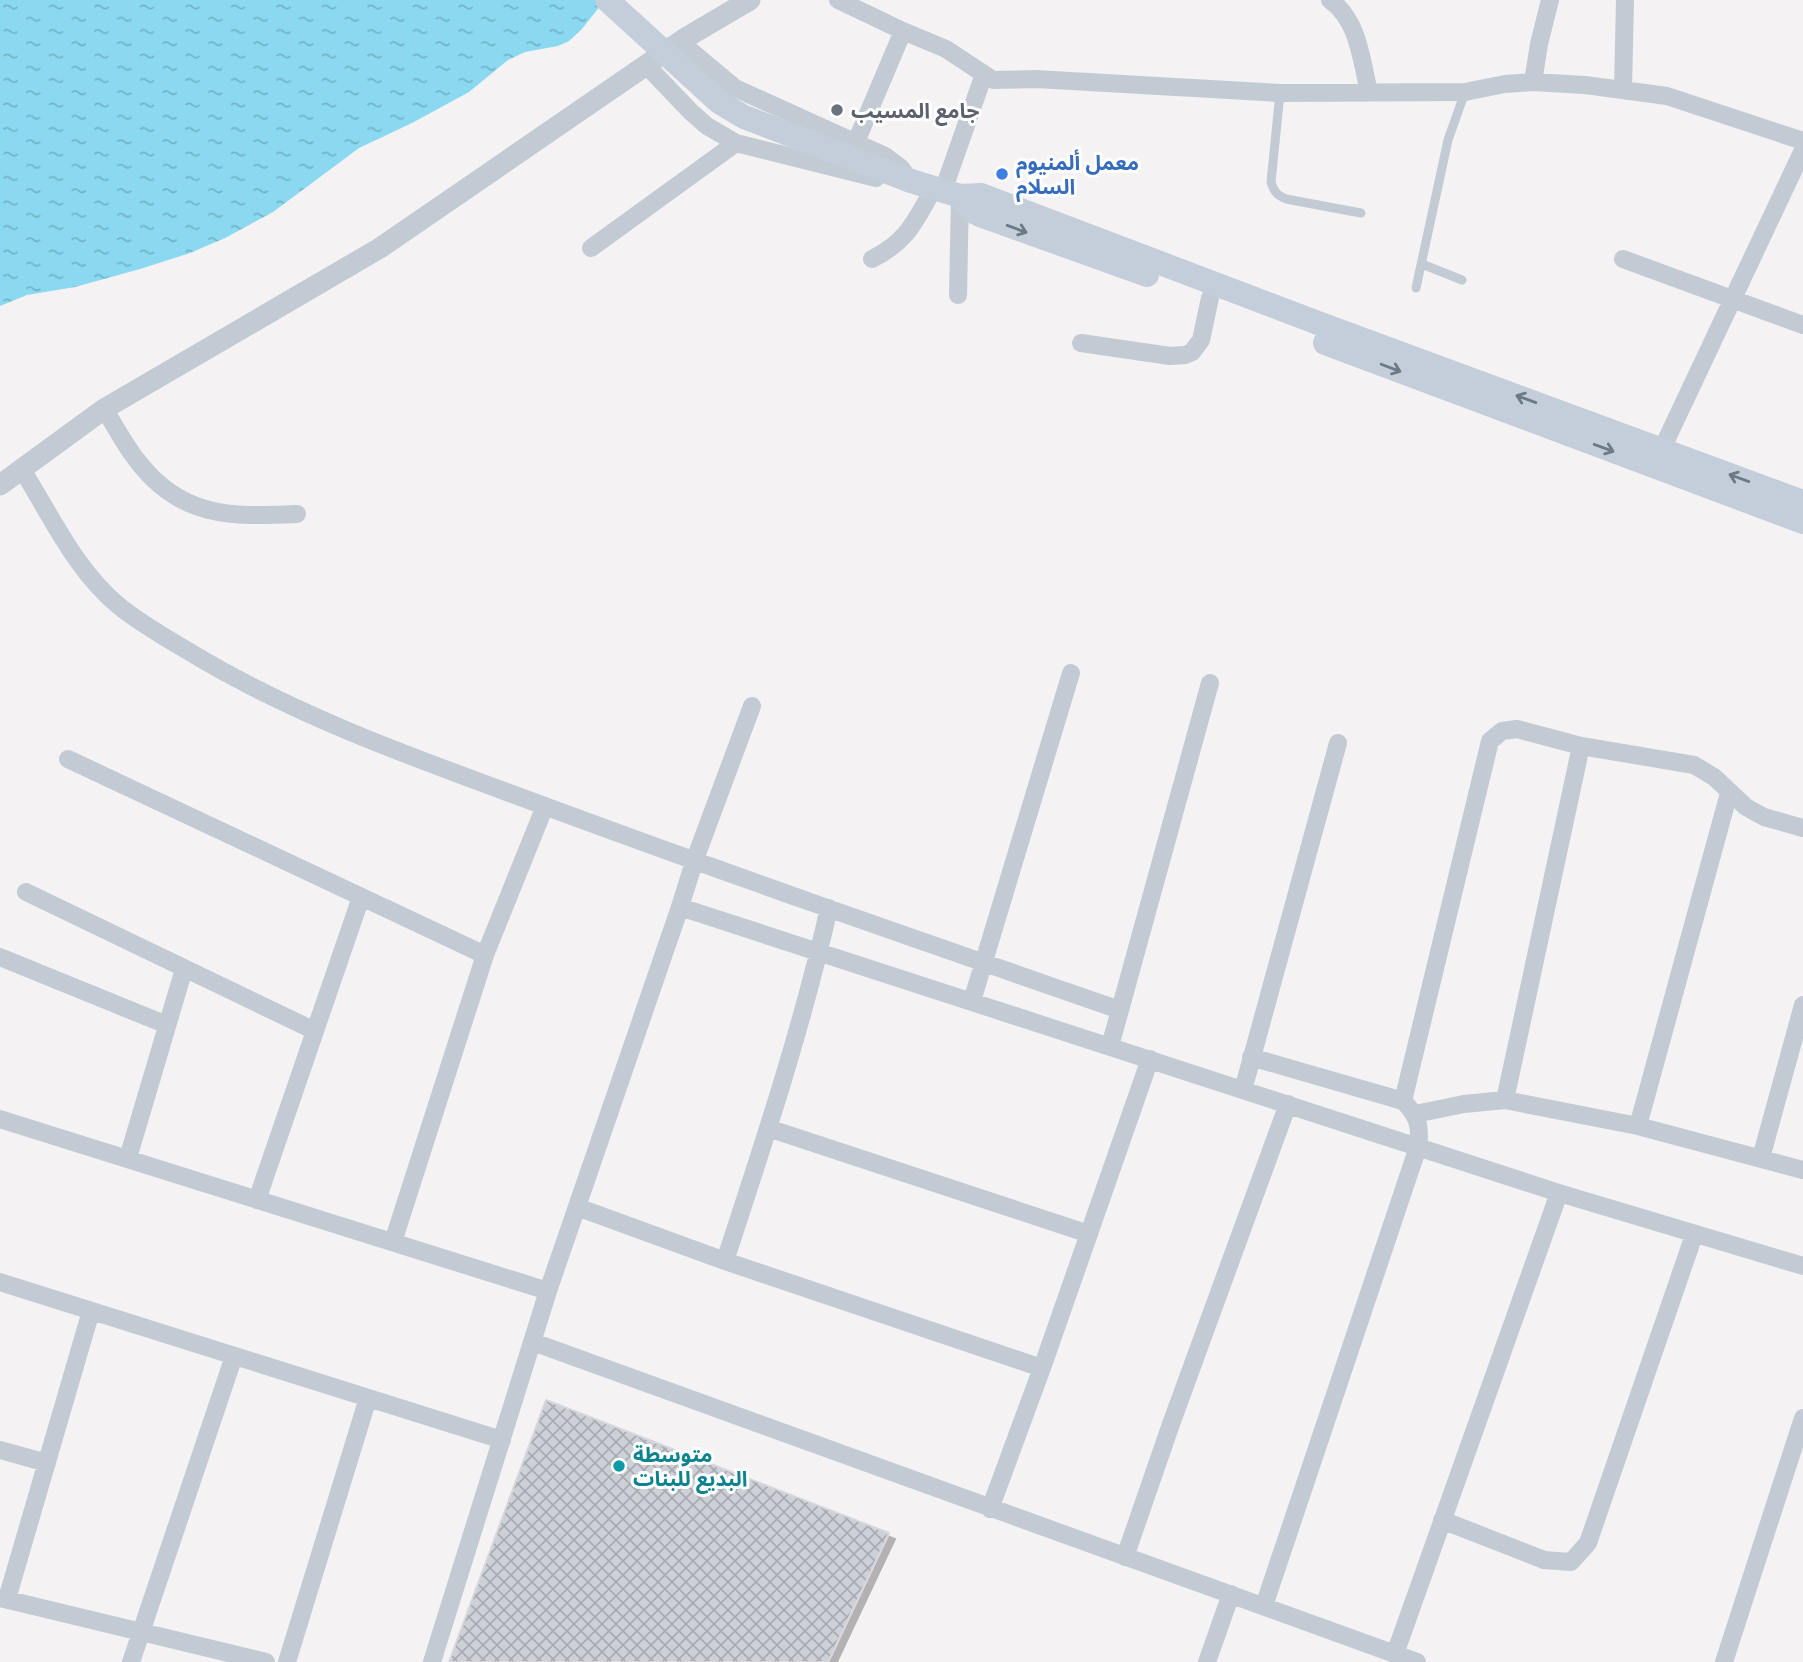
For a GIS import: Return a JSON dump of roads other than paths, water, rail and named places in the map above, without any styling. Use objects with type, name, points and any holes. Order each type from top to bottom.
[{"type":"main road","points":[[607,0],[719,102],[776,131],[937,189],[981,195],[1803,502]]},
{"type":"main road","points":[[937,189],[980,215],[1210,298],[1397,371],[1803,522]]},
{"type":"street","points":[[0,485],[104,409],[380,248],[680,42],[750,0]]},
{"type":"street","points":[[838,0],[946,49],[993,80],[1062,80],[1280,93],[1465,92],[1533,82],[1623,89],[1667,96],[1803,141]]},
{"type":"street","points":[[1331,0],[1351,22],[1369,92]]},
{"type":"street","points":[[1533,82],[1550,0]]},
{"type":"street","points":[[1623,89],[1625,0]]},
{"type":"street","points":[[856,142],[903,31]]},
{"type":"street","points":[[680,42],[734,88],[856,142],[894,161],[937,189],[958,295]]},
{"type":"street","points":[[647,66],[707,126],[736,142],[881,179],[937,189]]},
{"type":"street","points":[[873,259],[893,248],[906,236],[937,189],[984,74]]},
{"type":"street","points":[[591,248],[736,142]]},
{"type":"street","points":[[1662,449],[1803,150]]},
{"type":"street","points":[[1623,259],[1803,325]]},
{"type":"street","points":[[1081,343],[1170,356],[1185,355],[1192,352],[1201,340],[1210,298]]},
{"type":"street","points":[[104,409],[137,461],[166,490],[192,507],[250,516],[297,514]]},
{"type":"street","points":[[21,468],[85,572],[122,609],[228,675],[393,749],[694,862],[1120,1010]]},
{"type":"street","points":[[972,1001],[1072,673]]},
{"type":"street","points":[[1110,1046],[1210,684]]},
{"type":"street","points":[[432,1662],[548,1291],[681,907],[694,862],[752,706]]},
{"type":"street","points":[[1264,1606],[1418,1147],[1421,1130],[1409,1107],[1490,741],[1502,731],[1517,729],[1581,746],[1694,765],[1714,776],[1746,807],[1765,817],[1803,828]]},
{"type":"street","points":[[1243,1090],[1338,743]]},
{"type":"street","points":[[1504,1100],[1581,746]]},
{"type":"street","points":[[68,759],[485,955]]},
{"type":"street","points":[[1638,1126],[1729,793]]},
{"type":"street","points":[[393,1242],[485,955],[545,806]]},
{"type":"street","points":[[26,892],[315,1031]]},
{"type":"street","points":[[257,1200],[361,897]]},
{"type":"street","points":[[681,907],[1559,1193],[1803,1266]]},
{"type":"street","points":[[725,1261],[768,1128],[829,908]]},
{"type":"street","points":[[0,957],[167,1025]]},
{"type":"street","points":[[128,1158],[184,969]]},
{"type":"street","points":[[1761,1158],[1803,1005]]},
{"type":"street","points":[[1251,1057],[1409,1107],[1504,1100],[1638,1126],[1803,1170]]},
{"type":"street","points":[[989,1509],[1042,1368],[1150,1059]]},
{"type":"street","points":[[1125,1557],[1288,1104]]},
{"type":"street","points":[[0,1119],[548,1291]]},
{"type":"street","points":[[768,1128],[1089,1234]]},
{"type":"street","points":[[1395,1654],[1559,1193]]},
{"type":"street","points":[[577,1207],[725,1261],[1042,1368]]},
{"type":"street","points":[[1442,1520],[1544,1560],[1571,1562],[1588,1543],[1694,1235]]},
{"type":"street","points":[[0,1282],[502,1440]]},
{"type":"street","points":[[91,1311],[47,1464],[3,1598],[266,1662]]},
{"type":"street","points":[[533,1342],[1417,1662]]},
{"type":"street","points":[[131,1662],[234,1356]]},
{"type":"street","points":[[287,1662],[368,1398]]},
{"type":"street","points":[[1724,1662],[1803,1418]]},
{"type":"street","points":[[0,1450],[47,1464]]},
{"type":"street","points":[[1207,1662],[1231,1594]]},
{"type":"lane","points":[[1416,288],[1448,140],[1465,92]]},
{"type":"lane","points":[[1280,93],[1271,182],[1273,190],[1286,199],[1361,213]]},
{"type":"lane","points":[[1422,264],[1462,280]]},
{"type":"water","points":[[0,0],[605,0],[569,41],[558,46],[525,52],[508,60],[469,92],[359,148],[273,212],[225,238],[140,269],[75,287],[27,295],[0,306]]},
{"type":"place","name":"جامع المسيب","points":[[837,110]]},
{"type":"place","name":"معمل ألمنيوم السلام","points":[[1002,174]]},
{"type":"place","name":"متوسطة البديع للبنات","points":[[619,1466]]}]
